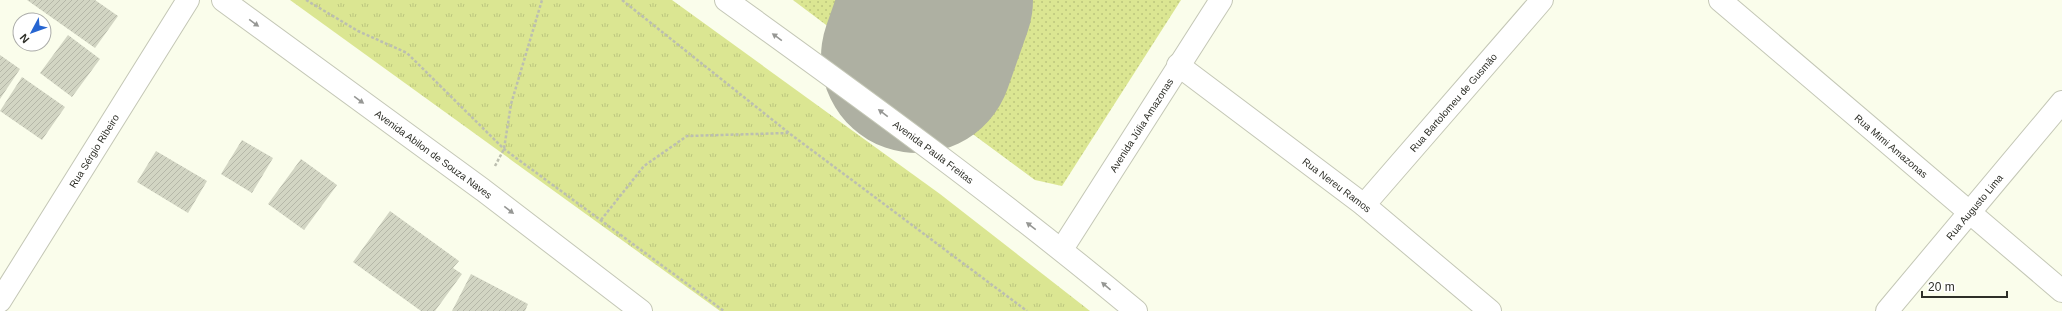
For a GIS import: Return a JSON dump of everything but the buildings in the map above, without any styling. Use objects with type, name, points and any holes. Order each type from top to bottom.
[{"type":"street","name":"Rua Sérgio Ribeiro","points":[[0,301],[188,0]]},
{"type":"street","name":"Avenida Abilon de Souza Naves","points":[[223,0],[483,190],[628,307]]},
{"type":"street","name":"Avenida Paula Freitas","points":[[726,0],[868,102],[1062,249],[1136,311]]},
{"type":"street","name":"Avenida Júlia Amazonas","points":[[1062,249],[1178,65],[1221,0]]},
{"type":"street","name":"Rua Bartolomeu de Gusmão","points":[[1364,205],[1542,0]]},
{"type":"street","name":"Rua Mimi Amazonas","points":[[1720,0],[2062,291]]},
{"type":"street","name":"Rua Nereu Ramos","points":[[1178,65],[1364,205],[1490,311]]},
{"type":"street","name":"Rua Augusto Lima","points":[[1887,311],[2062,102]]},
{"type":"path","points":[[306,0],[358,31],[407,53],[504,149],[724,311]]},
{"type":"path","points":[[483,190],[504,149],[511,104],[542,0]]},
{"type":"path","points":[[622,0],[789,133],[1027,311]]},
{"type":"path","points":[[601,220],[644,166],[687,136],[789,133]]},
{"type":"shaded area","points":[[793,0],[1103,0],[1035,180]]},
{"type":"green space","points":[[290,0],[672,0],[940,194],[1090,311],[720,311]]},
{"type":"green space","points":[[793,0],[890,0],[870,58]]},
{"type":"green space","points":[[994,0],[1181,0],[1062,186],[1035,180],[951,118]]},
{"type":"runway","points":[[917,57],[937,0]]}]
